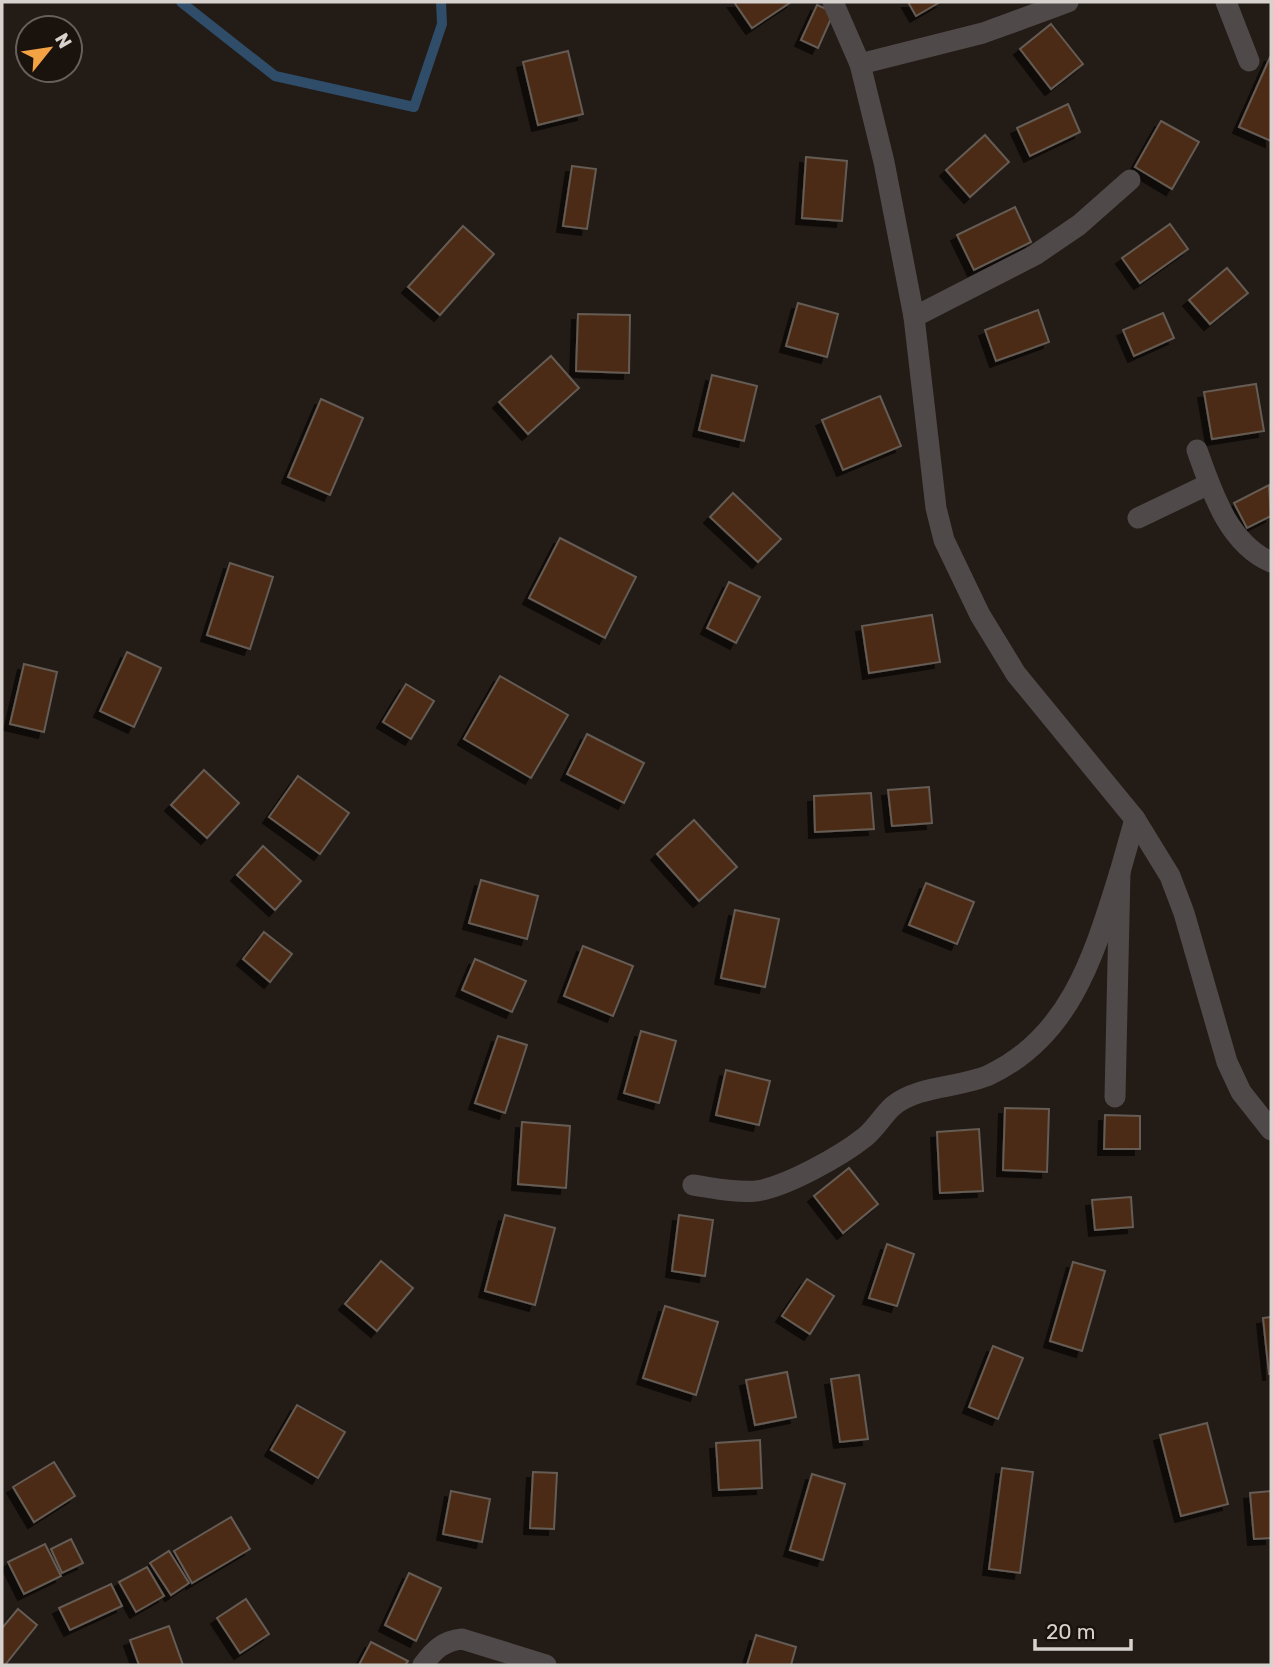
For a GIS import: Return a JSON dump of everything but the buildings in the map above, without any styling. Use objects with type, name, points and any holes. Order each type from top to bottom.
[{"type":"street","points":[[833,2],[860,64],[884,162],[914,317],[936,508],[954,565],[1016,674],[1135,819],[1170,876],[1184,913],[1227,1062],[1241,1092],[1271,1129]]},
{"type":"street","points":[[860,64],[983,33],[1068,2]]},
{"type":"street","points":[[1226,2],[1249,61]]},
{"type":"street","points":[[914,317],[1035,255],[1079,225],[1130,180]]},
{"type":"street","points":[[1197,450],[1209,484],[1238,538],[1258,556],[1271,562]]},
{"type":"street","points":[[1138,518],[1209,484]]},
{"type":"street","points":[[693,1185],[756,1191],[782,1183],[866,1136],[894,1105],[989,1074],[1046,1032],[1070,1002],[1093,957],[1135,819]]},
{"type":"street","points":[[1115,1097],[1120,872]]},
{"type":"street","points":[[423,1665],[435,1649],[450,1640],[462,1639],[546,1665]]},
{"type":"waterway","points":[[181,2],[275,76],[414,107],[442,24],[441,2]]}]
